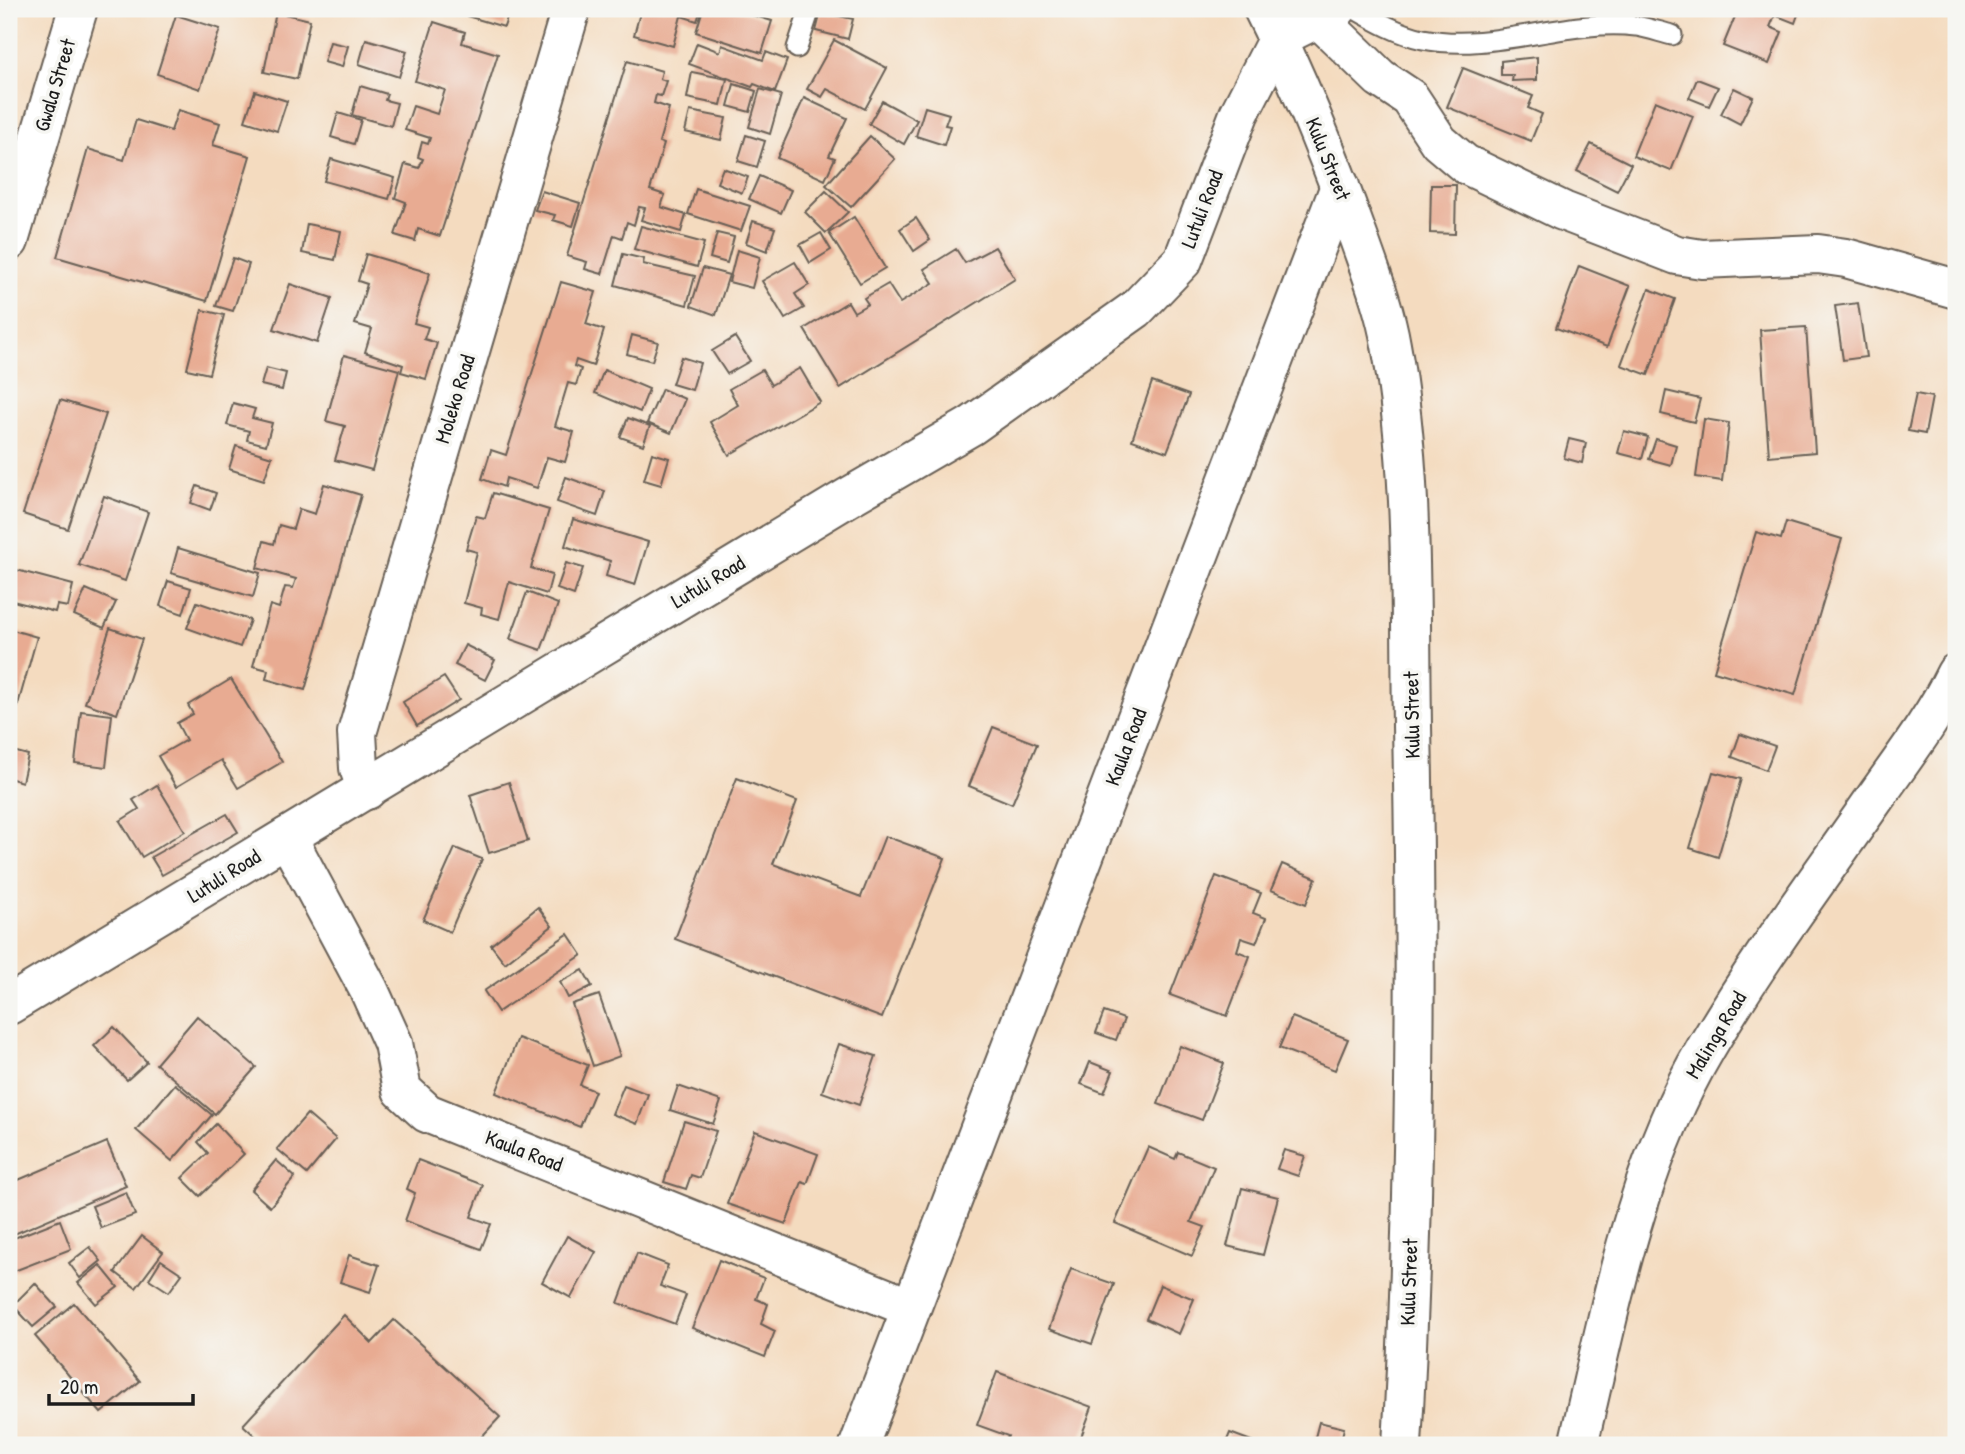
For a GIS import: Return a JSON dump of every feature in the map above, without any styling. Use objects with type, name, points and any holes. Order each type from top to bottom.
[{"type":"street","name":"Gwala Street","points":[[9,241],[78,9]]},
{"type":"street","name":"Moleko Road","points":[[367,790],[359,768],[357,733],[570,9]]},
{"type":"street","points":[[1270,24],[1328,13],[1380,78],[1410,99],[1438,142],[1465,164],[1563,211],[1677,255],[1702,259],[1818,254],[1846,258],[1956,289]]},
{"type":"street","name":"Lutuli Road","points":[[9,1005],[847,498],[971,426],[1136,309],[1183,260],[1270,24]]},
{"type":"street","name":"Kulu Street","points":[[1270,24],[1340,186],[1391,342],[1402,435],[1409,554],[1414,835],[1413,1156],[1402,1445]]},
{"type":"street","name":"Kaula Road","points":[[859,1445],[1340,186]]},
{"type":"street","name":"Malinga Road","points":[[1578,1445],[1637,1208],[1669,1117],[1705,1049],[1758,967],[1931,718],[1956,673]]},
{"type":"street","name":"Kaula Road","points":[[287,838],[369,990],[393,1043],[402,1090],[416,1106],[427,1113],[911,1308]]},
{"type":"lane","points":[[797,48],[810,9]]},
{"type":"lane","points":[[1355,9],[1380,24],[1422,39],[1468,43],[1594,27],[1636,26],[1672,35]]},
{"type":"building","points":[[462,9],[510,9],[504,27],[467,16],[468,11]]},
{"type":"building","points":[[641,9],[701,9],[697,21],[681,16],[673,46],[634,35]]},
{"type":"building","points":[[703,9],[732,9],[772,21],[762,53],[696,32]]},
{"type":"building","points":[[1738,9],[1800,9],[1795,23],[1775,15],[1770,27],[1782,32],[1769,64],[1723,46]]},
{"type":"building","points":[[276,12],[310,20],[297,79],[264,72]]},
{"type":"building","points":[[821,12],[853,19],[848,39],[816,31]]},
{"type":"building","points":[[176,15],[220,29],[200,89],[157,74]]},
{"type":"building","points":[[434,22],[465,32],[462,43],[498,54],[440,236],[418,229],[415,241],[395,235],[406,202],[395,198],[405,164],[419,168],[423,159],[418,157],[422,142],[428,144],[430,138],[405,130],[413,106],[437,114],[445,90],[415,81]]},
{"type":"building","points":[[366,39],[407,51],[399,77],[359,64]]},
{"type":"building","points":[[834,40],[887,68],[865,109],[827,89],[822,97],[807,89]]},
{"type":"building","points":[[330,42],[348,46],[342,67],[324,62]]},
{"type":"building","points":[[697,43],[720,52],[722,45],[763,60],[766,52],[787,60],[775,92],[754,84],[752,87],[689,64]]},
{"type":"building","points":[[1537,57],[1537,80],[1512,81],[1513,75],[1501,75],[1501,61]]},
{"type":"building","points":[[627,61],[662,71],[660,79],[666,81],[661,96],[656,95],[654,103],[669,108],[659,142],[664,144],[650,190],[665,195],[661,207],[686,215],[681,232],[641,220],[645,208],[639,207],[634,225],[627,222],[622,238],[614,235],[602,274],[585,269],[587,262],[567,256]]},
{"type":"building","points":[[1463,68],[1533,96],[1528,108],[1542,114],[1531,141],[1447,107]]},
{"type":"building","points":[[692,72],[727,79],[721,105],[687,98]]},
{"type":"building","points":[[1697,79],[1718,87],[1709,106],[1689,98]]},
{"type":"building","points":[[734,84],[756,91],[750,112],[728,106]]},
{"type":"building","points":[[360,86],[387,94],[385,100],[397,103],[391,126],[352,115]]},
{"type":"building","points":[[1734,88],[1753,97],[1740,124],[1721,114]]},
{"type":"building","points":[[760,89],[781,95],[770,134],[749,127]]},
{"type":"building","points":[[255,91],[287,101],[277,131],[245,121]]},
{"type":"building","points":[[804,98],[847,118],[829,156],[835,158],[825,180],[777,158]]},
{"type":"building","points":[[882,101],[917,120],[904,144],[869,124]]},
{"type":"building","points":[[1655,101],[1693,116],[1671,171],[1633,156]]},
{"type":"building","points":[[925,107],[949,114],[945,125],[950,126],[944,145],[916,136]]},
{"type":"building","points":[[178,110],[220,123],[213,145],[250,156],[207,301],[57,257],[88,149],[124,160],[136,120],[171,131]]},
{"type":"building","points":[[690,111],[726,118],[721,140],[685,132]]},
{"type":"building","points":[[338,113],[361,120],[354,144],[331,137]]},
{"type":"building","points":[[746,135],[765,141],[757,167],[738,161]]},
{"type":"building","points":[[870,136],[895,159],[851,207],[826,185]]},
{"type":"building","points":[[1591,144],[1631,164],[1617,191],[1577,171]]},
{"type":"building","points":[[331,159],[395,178],[389,199],[324,181]]},
{"type":"building","points":[[723,168],[748,177],[742,193],[717,183]]},
{"type":"building","points":[[759,176],[791,190],[781,213],[749,199]]},
{"type":"building","points":[[1431,185],[1456,185],[1455,234],[1430,233]]},
{"type":"building","points":[[696,189],[750,206],[741,231],[688,214]]},
{"type":"building","points":[[542,191],[580,203],[573,226],[553,220],[555,215],[535,210]]},
{"type":"building","points":[[826,191],[848,212],[826,233],[805,212]]},
{"type":"building","points":[[854,217],[885,268],[860,283],[829,233]]},
{"type":"building","points":[[916,218],[930,240],[914,251],[900,229]]},
{"type":"building","points":[[753,221],[775,228],[767,251],[746,243]]},
{"type":"building","points":[[307,224],[341,231],[335,260],[302,253]]},
{"type":"building","points":[[641,226],[704,243],[697,267],[634,249]]},
{"type":"building","points":[[717,233],[734,237],[727,263],[710,258]]},
{"type":"building","points":[[821,233],[831,250],[810,263],[800,245]]},
{"type":"building","points":[[995,247],[1015,279],[840,388],[804,329],[848,302],[854,312],[868,304],[864,298],[888,284],[900,303],[933,283],[924,269],[956,249],[965,263]]},
{"type":"building","points":[[737,250],[760,257],[752,288],[729,282]]},
{"type":"building","points":[[366,254],[430,273],[414,323],[428,327],[424,339],[437,343],[426,379],[401,372],[403,365],[365,352],[372,329],[355,324],[367,284],[358,281]]},
{"type":"building","points":[[623,254],[644,259],[643,264],[695,276],[687,305],[615,285]]},
{"type":"building","points":[[233,258],[249,264],[233,311],[216,306]]},
{"type":"building","points":[[795,262],[809,285],[795,294],[804,308],[785,319],[762,281]]},
{"type":"building","points":[[1579,266],[1630,286],[1607,347],[1556,328]]},
{"type":"building","points":[[703,268],[729,275],[716,315],[691,306]]},
{"type":"building","points":[[561,282],[596,292],[586,324],[604,330],[593,366],[576,360],[574,366],[581,369],[576,385],[568,383],[555,426],[574,432],[565,462],[547,457],[537,488],[506,478],[504,487],[482,479],[491,450],[506,455]]},
{"type":"building","points":[[290,284],[332,298],[317,343],[274,329]]},
{"type":"building","points":[[1649,289],[1675,299],[1648,375],[1621,365]]},
{"type":"building","points":[[1858,303],[1866,357],[1843,360],[1835,306]]},
{"type":"building","points":[[202,310],[224,315],[209,374],[187,369]]},
{"type":"building","points":[[1806,327],[1815,452],[1769,456],[1760,330]]},
{"type":"building","points":[[632,335],[658,342],[652,361],[627,354]]},
{"type":"building","points":[[735,337],[750,361],[727,374],[712,351]]},
{"type":"building","points":[[344,355],[399,370],[372,470],[335,460],[345,426],[326,421]]},
{"type":"building","points":[[681,357],[700,363],[692,390],[672,384]]},
{"type":"building","points":[[266,368],[286,373],[282,390],[261,385]]},
{"type":"building","points":[[800,368],[820,402],[729,455],[710,422],[738,405],[729,389],[762,370],[771,385]]},
{"type":"building","points":[[604,370],[649,389],[640,412],[595,393]]},
{"type":"building","points":[[1152,382],[1189,395],[1167,452],[1132,440]]},
{"type":"building","points":[[662,389],[685,399],[671,433],[647,423]]},
{"type":"building","points":[[1666,391],[1700,399],[1694,422],[1661,414]]},
{"type":"building","points":[[1916,394],[1932,397],[1925,434],[1908,431]]},
{"type":"building","points":[[60,400],[106,414],[68,529],[23,514]]},
{"type":"building","points":[[233,403],[255,409],[252,418],[272,423],[266,445],[247,440],[249,431],[227,425]]},
{"type":"building","points":[[628,418],[650,426],[643,445],[620,437]]},
{"type":"building","points":[[1704,419],[1729,423],[1722,481],[1696,477]]},
{"type":"building","points":[[1624,431],[1648,437],[1642,459],[1618,453]]},
{"type":"building","points":[[1569,439],[1586,443],[1582,463],[1564,458]]},
{"type":"building","points":[[1656,439],[1676,445],[1671,465],[1649,459]]},
{"type":"building","points":[[236,446],[272,457],[264,480],[229,469]]},
{"type":"building","points":[[652,453],[669,458],[661,485],[644,480]]},
{"type":"building","points":[[566,477],[605,491],[597,516],[557,502]]},
{"type":"building","points":[[324,484],[361,495],[305,690],[266,679],[268,670],[253,666],[270,605],[279,608],[285,587],[293,588],[296,579],[257,568],[264,541],[274,544],[279,525],[293,529],[299,509],[315,514]]},
{"type":"building","points":[[197,486],[216,493],[210,510],[191,503]]},
{"type":"building","points":[[493,493],[549,510],[531,568],[552,575],[547,594],[509,582],[499,619],[481,614],[482,608],[464,603],[477,552],[466,549],[476,516],[485,518]]},
{"type":"building","points":[[104,496],[148,512],[125,581],[79,565]]},
{"type":"building","points":[[573,519],[648,542],[635,585],[606,576],[610,561],[565,546]]},
{"type":"building","points":[[1786,522],[1842,539],[1795,695],[1714,671],[1756,532],[1781,539]]},
{"type":"building","points":[[178,548],[260,573],[253,597],[171,573]]},
{"type":"building","points":[[566,563],[583,568],[574,595],[557,589]]},
{"type":"building","points":[[9,568],[73,585],[68,607],[57,605],[55,612],[9,600]]},
{"type":"building","points":[[168,581],[191,588],[183,614],[160,606]]},
{"type":"building","points":[[86,589],[116,602],[104,628],[74,615]]},
{"type":"building","points":[[527,592],[558,604],[541,650],[510,639]]},
{"type":"building","points":[[197,602],[250,620],[240,647],[187,628]]},
{"type":"building","points":[[110,628],[142,639],[117,714],[85,703]]},
{"type":"building","points":[[9,629],[37,637],[10,733],[9,733]]},
{"type":"building","points":[[465,645],[495,660],[485,680],[455,665]]},
{"type":"building","points":[[444,677],[459,700],[417,726],[403,702]]},
{"type":"building","points":[[231,679],[282,762],[238,788],[221,760],[176,787],[158,756],[186,740],[177,723],[193,714],[188,705]]},
{"type":"building","points":[[81,711],[112,715],[106,767],[75,763]]},
{"type":"building","points":[[993,727],[1037,744],[1012,804],[969,786]]},
{"type":"building","points":[[1740,734],[1775,746],[1766,770],[1732,757]]},
{"type":"building","points":[[9,750],[28,755],[22,782],[9,778]]},
{"type":"building","points":[[1713,772],[1741,779],[1718,857],[1690,848]]},
{"type":"building","points":[[737,778],[797,801],[773,864],[861,897],[885,836],[945,858],[882,1018],[675,939]]},
{"type":"building","points":[[509,782],[528,841],[489,853],[470,795]]},
{"type":"building","points":[[157,785],[185,831],[142,857],[120,821],[139,809],[133,800]]},
{"type":"building","points":[[227,814],[238,832],[162,875],[151,857]]},
{"type":"building","points":[[455,848],[482,859],[450,932],[423,920]]},
{"type":"building","points":[[1282,864],[1316,878],[1306,904],[1271,890]]},
{"type":"building","points":[[1216,876],[1261,893],[1253,913],[1266,918],[1256,943],[1241,938],[1237,951],[1250,956],[1227,1016],[1170,995]]},
{"type":"building","points":[[538,907],[552,926],[505,963],[491,945]]},
{"type":"building","points":[[568,934],[582,955],[498,1012],[484,991]]},
{"type":"building","points":[[583,970],[592,986],[568,998],[560,982]]},
{"type":"building","points":[[599,995],[620,1056],[593,1066],[572,1004]]},
{"type":"building","points":[[1104,1012],[1124,1019],[1116,1040],[1096,1033]]},
{"type":"building","points":[[197,1016],[256,1067],[215,1114],[156,1064]]},
{"type":"building","points":[[1292,1017],[1348,1039],[1335,1070],[1279,1048]]},
{"type":"building","points":[[114,1027],[147,1062],[127,1080],[94,1046]]},
{"type":"building","points":[[518,1038],[588,1065],[580,1085],[595,1091],[580,1127],[496,1093]]},
{"type":"building","points":[[839,1044],[876,1056],[859,1105],[822,1092]]},
{"type":"building","points":[[1180,1046],[1224,1063],[1202,1120],[1158,1104]]},
{"type":"building","points":[[1090,1062],[1113,1071],[1104,1093],[1081,1084]]},
{"type":"building","points":[[175,1084],[212,1115],[172,1161],[136,1130]]},
{"type":"building","points":[[624,1085],[648,1094],[637,1124],[612,1114]]},
{"type":"building","points":[[678,1086],[721,1101],[713,1124],[670,1110]]},
{"type":"building","points":[[307,1114],[336,1139],[307,1174],[277,1149]]},
{"type":"building","points":[[684,1121],[716,1131],[700,1178],[691,1175],[686,1189],[664,1182]]},
{"type":"building","points":[[216,1124],[244,1154],[200,1196],[182,1178],[208,1153],[198,1142]]},
{"type":"building","points":[[755,1131],[818,1154],[807,1184],[802,1182],[786,1224],[727,1204]]},
{"type":"building","points":[[107,1142],[126,1186],[12,1235],[9,1228],[9,1184]]},
{"type":"building","points":[[1148,1147],[1175,1159],[1178,1152],[1214,1167],[1191,1222],[1205,1227],[1192,1256],[1115,1223]]},
{"type":"building","points":[[1284,1150],[1305,1156],[1298,1176],[1277,1169]]},
{"type":"building","points":[[276,1160],[295,1177],[270,1207],[251,1190]]},
{"type":"building","points":[[418,1160],[483,1185],[471,1217],[491,1224],[481,1249],[405,1221],[415,1193],[407,1189]]},
{"type":"building","points":[[1242,1188],[1278,1197],[1263,1255],[1227,1246]]},
{"type":"building","points":[[126,1192],[135,1215],[101,1228],[92,1206]]},
{"type":"building","points":[[60,1220],[71,1249],[9,1273],[9,1240]]},
{"type":"building","points":[[142,1236],[163,1252],[136,1288],[115,1272]]},
{"type":"building","points":[[567,1236],[596,1252],[571,1298],[542,1282]]},
{"type":"building","points":[[90,1247],[101,1261],[80,1278],[69,1263]]},
{"type":"building","points":[[637,1253],[668,1265],[660,1286],[686,1295],[675,1324],[618,1303]]},
{"type":"building","points":[[349,1255],[379,1265],[370,1292],[340,1282]]},
{"type":"building","points":[[161,1260],[182,1274],[169,1292],[149,1279]]},
{"type":"building","points":[[719,1260],[764,1278],[756,1299],[768,1304],[761,1324],[775,1331],[765,1357],[692,1328]]},
{"type":"building","points":[[100,1265],[118,1287],[96,1304],[78,1283]]},
{"type":"building","points":[[1071,1269],[1114,1284],[1092,1344],[1049,1329]]},
{"type":"building","points":[[35,1283],[57,1307],[33,1327],[13,1305]]},
{"type":"building","points":[[1160,1285],[1194,1299],[1179,1334],[1146,1319]]},
{"type":"building","points":[[74,1303],[140,1381],[101,1413],[35,1336]]},
{"type":"building","points":[[344,1315],[372,1343],[394,1320],[500,1417],[474,1445],[265,1445],[243,1425]]},
{"type":"building","points":[[997,1372],[1092,1407],[1078,1445],[1005,1445],[1008,1436],[977,1425]]},
{"type":"building","points":[[1319,1422],[1344,1428],[1340,1445],[1313,1445]]},
{"type":"building","points":[[1230,1433],[1262,1445],[1225,1445]]}]
